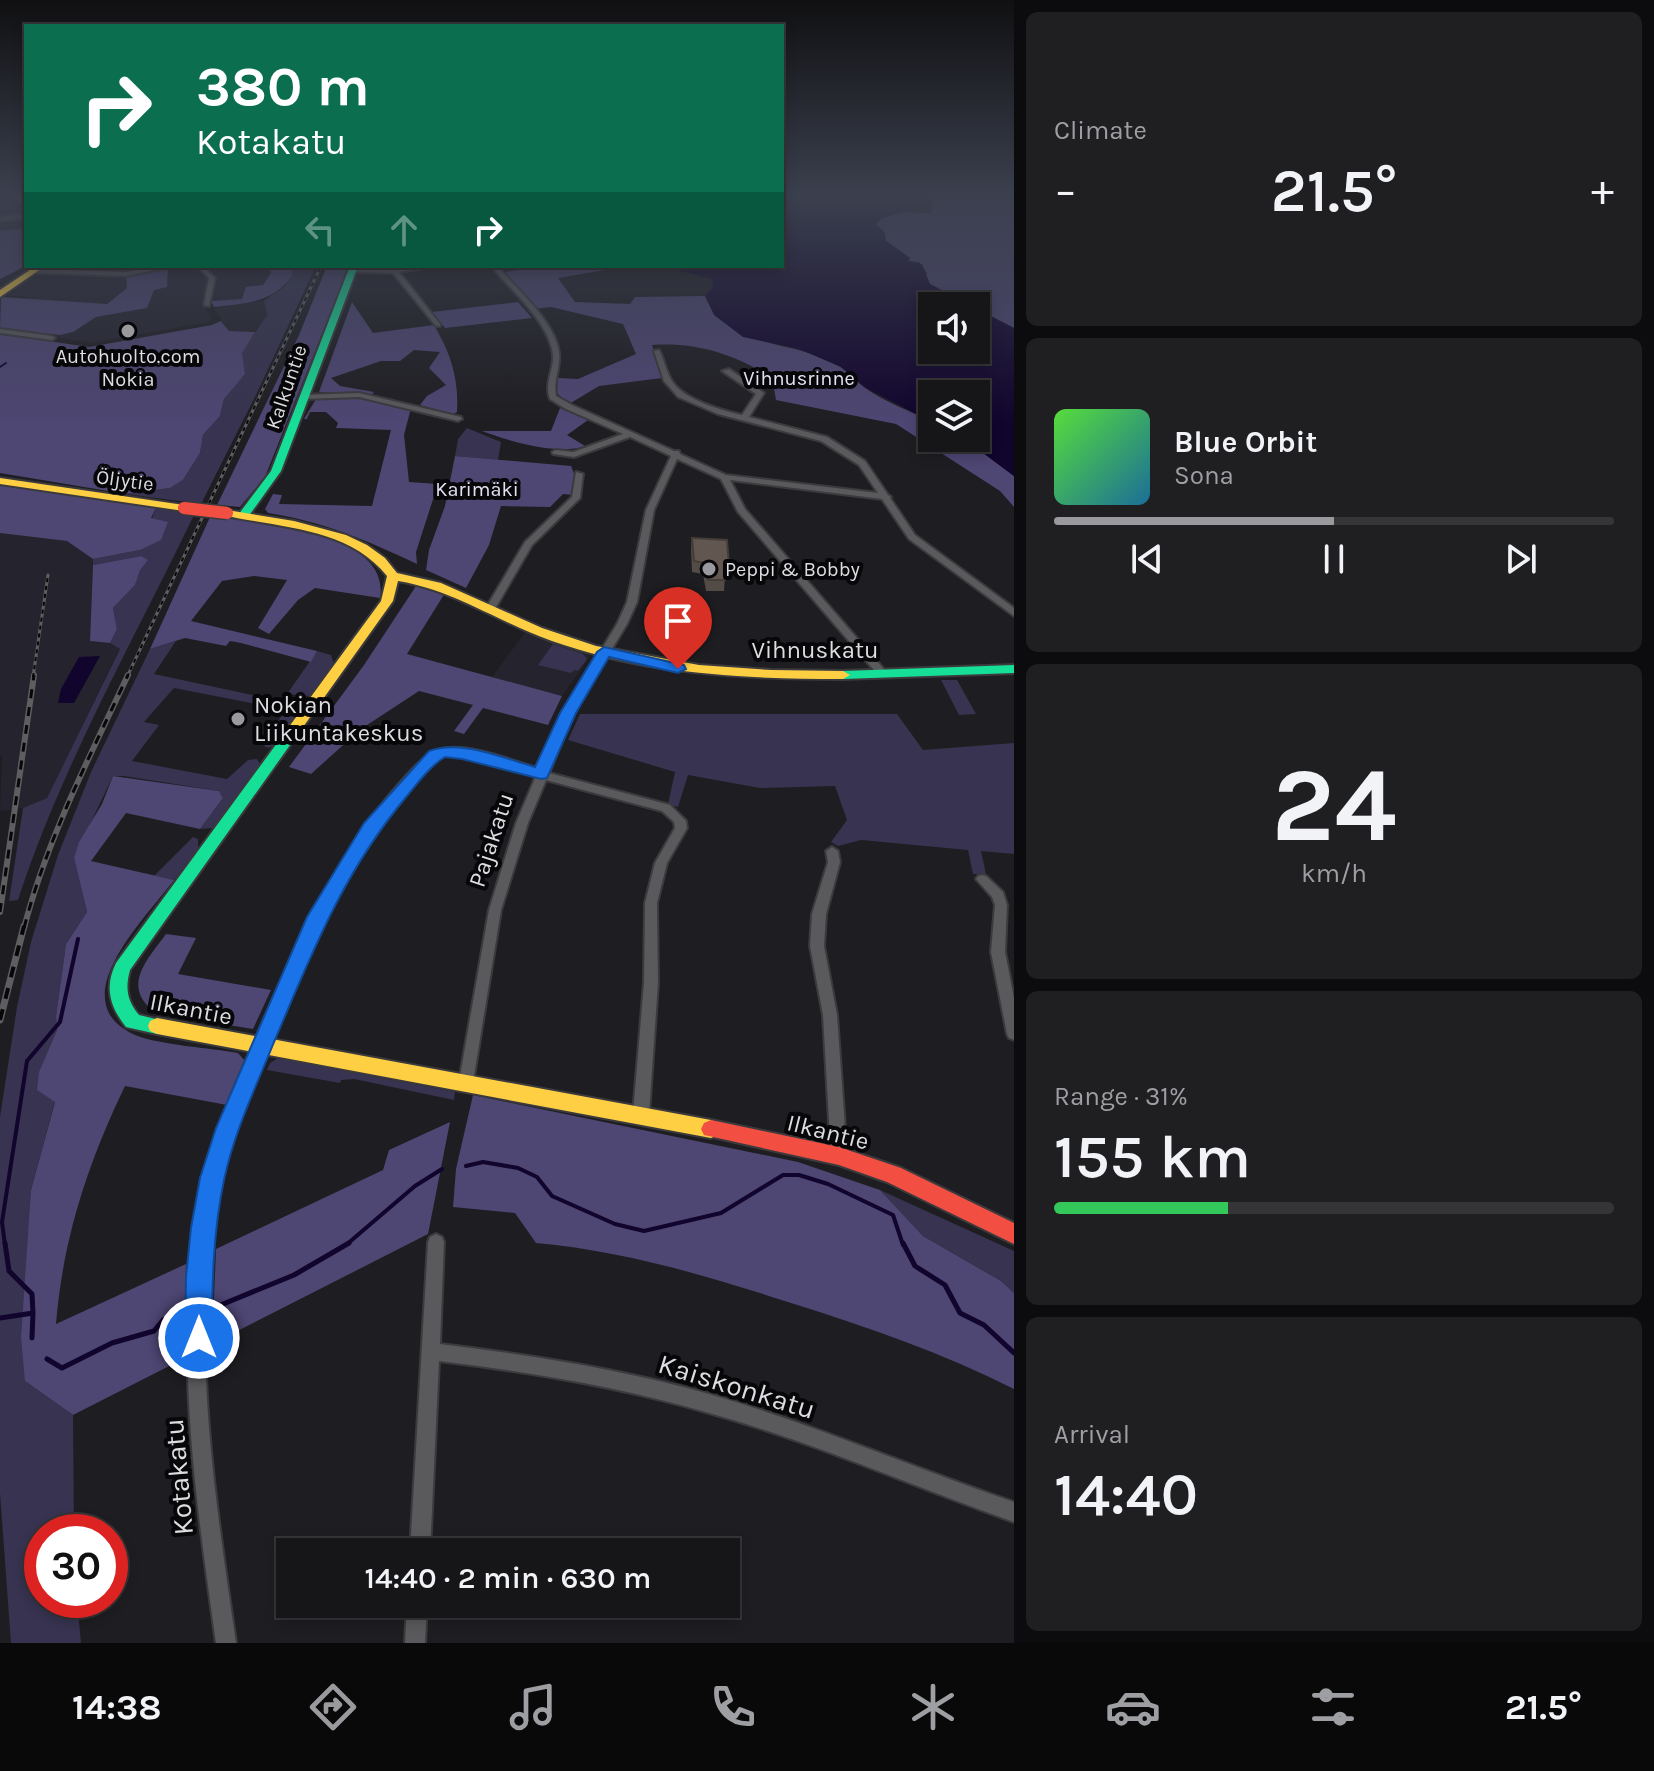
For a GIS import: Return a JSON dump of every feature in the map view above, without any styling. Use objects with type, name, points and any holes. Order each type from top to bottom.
[{"type":"main road","points":[[0,294],[34,271]]},
{"type":"main road","name":"Kalkuntie","points":[[244,515],[276,471],[352,271]]},
{"type":"main road","name":"Öljytie","points":[[0,481],[244,515]]},
{"type":"main road","points":[[244,515],[302,526],[348,541],[380,557],[393,576]]},
{"type":"main road","name":"Vihnuskatu","points":[[393,576],[426,580],[538,632],[604,652],[678,669],[737,674],[883,674],[1014,669]]},
{"type":"main road","name":"Ilkantie","points":[[393,576],[387,601],[120,971],[115,989],[117,999],[133,1022],[641,1114],[839,1156],[894,1175],[1014,1234]]},
{"type":"street","points":[[77,271],[126,274],[145,271]]},
{"type":"street","points":[[205,271],[212,278],[207,305]]},
{"type":"street","points":[[390,271],[395,271],[438,325]]},
{"type":"street","points":[[498,271],[552,339],[557,356],[551,387],[553,397],[569,407],[724,477],[887,497]]},
{"type":"street","points":[[0,331],[52,338]]},
{"type":"street","points":[[657,351],[668,381],[681,395],[701,405],[824,439],[862,463],[912,537],[1014,613]]},
{"type":"street","points":[[726,371],[760,393],[744,418]]},
{"type":"street","points":[[304,397],[359,395],[458,419]]},
{"type":"street","points":[[556,452],[574,455],[632,434]]},
{"type":"street","name":"Pajakatu","points":[[466,1082],[495,910],[506,869],[541,774],[568,713],[632,602],[650,510],[676,453]]},
{"type":"street","points":[[488,608],[493,605],[528,544],[576,498],[579,474]]},
{"type":"street","points":[[724,477],[741,510],[883,674]]},
{"type":"street","name":"Kotakatu","points":[[226,1643],[210,1528],[198,1398],[199,1277],[212,1178],[227,1128],[316,917],[350,856],[393,800],[435,755],[453,751],[541,774],[666,808],[680,821],[681,828],[657,876],[651,904],[651,983],[641,1114]]},
{"type":"street","points":[[832,851],[834,862],[819,914],[817,946],[830,1015],[839,1156]]},
{"type":"street","points":[[982,879],[998,895],[1001,905],[998,952],[1014,1034]]},
{"type":"street","points":[[421,1538],[433,1352],[436,1242]]},
{"type":"street","name":"Kaiskonkatu","points":[[433,1352],[515,1361],[630,1382],[748,1415],[1014,1512]]},
{"type":"street","points":[[415,1643],[416,1618]]},
{"type":"shaded area","points":[[39,271],[131,271],[126,275],[127,288],[107,304],[32,301],[25,296],[8,296]]},
{"type":"shaded area","points":[[168,271],[200,271],[209,278],[203,303],[211,319],[91,343],[48,336],[73,332],[96,317],[147,308],[154,290],[167,287]]},
{"type":"shaded area","points":[[208,271],[271,273],[263,285],[243,299],[211,301],[215,276]]},
{"type":"shaded area","points":[[290,271],[314,271],[201,504],[126,494],[170,488],[183,480],[200,453],[203,435],[220,416],[224,399],[245,373],[241,353],[267,315],[264,301],[285,286]]},
{"type":"shaded area","points":[[681,271],[925,271],[930,284],[945,292],[918,292],[918,364],[990,364],[990,316],[1014,328],[1014,476],[982,452],[990,452],[990,380],[918,380],[918,415],[866,388],[841,367],[799,349],[743,337],[714,315],[705,296],[713,287],[712,279]]},
{"type":"shaded area","points":[[264,301],[267,315],[255,332],[229,331],[214,308]]},
{"type":"shaded area","points":[[467,428],[501,442],[498,460],[455,456],[458,439]]},
{"type":"shaded area","points":[[156,508],[195,513],[77,752],[18,900],[9,901],[23,808],[47,798],[120,649],[110,643],[117,629],[113,608],[135,585],[141,556],[93,565],[93,559],[140,550]]},
{"type":"shaded area","points":[[0,533],[67,541],[93,559],[90,641],[110,643],[120,648],[47,798],[23,808],[0,811],[2,756]]},
{"type":"shaded area","points":[[526,631],[588,653],[589,658],[562,696],[492,677]]},
{"type":"shaded area","points":[[176,641],[154,674],[299,705],[300,709],[273,746],[268,748],[261,744],[286,710],[174,688],[144,722],[159,725],[132,761],[227,779],[248,760],[257,759],[260,764],[213,828],[200,829],[223,798],[219,791],[113,776],[74,858],[87,912],[66,944],[56,1016],[57,1030],[39,1073],[55,1101],[31,1190],[25,1381],[73,1415],[74,1514],[24,1514],[24,1618],[79,1618],[81,1643],[11,1643],[0,1493],[0,1117],[17,1007],[31,942],[58,855],[91,772],[150,649]]},
{"type":"shaded area","points":[[553,644],[583,654],[587,659],[578,671],[571,673],[538,665]]},
{"type":"shaded area","points":[[317,651],[331,655],[334,664],[310,696],[287,694]]},
{"type":"shaded area","points":[[100,656],[74,703],[58,703],[61,689],[79,657]]},
{"type":"shaded area","points":[[941,680],[957,680],[976,714],[959,715]]},
{"type":"shaded area","points":[[580,714],[897,714],[923,750],[1014,743],[1014,854],[981,851],[986,874],[973,874],[968,850],[861,840],[838,846],[831,842],[847,820],[835,786],[760,788],[688,775],[678,807],[668,804],[675,772],[568,740]]},
{"type":"shaded area","points":[[193,837],[198,839],[198,849],[174,880],[154,876]]},
{"type":"shaded area","points":[[278,1058],[455,1092],[454,1100],[354,1079],[341,1080],[340,1083],[267,1070],[270,1063]]},
{"type":"shaded area","points":[[880,1190],[1014,1251],[1014,1293],[1001,1281],[923,1236]]},
{"type":"green space","points":[[0,271],[17,271],[0,279]]},
{"type":"green space","points":[[168,271],[167,287],[154,290],[147,308],[96,317],[73,332],[60,335],[0,329],[1,297],[107,304],[127,288],[126,275]]},
{"type":"green space","points":[[270,271],[292,271],[293,274],[277,291],[259,300],[214,307],[211,301],[242,299],[246,287],[263,285]]},
{"type":"green space","points":[[325,271],[347,271],[265,477],[240,507],[217,505],[299,335]]},
{"type":"green space","name":"Vihnusrinne","points":[[601,271],[558,278],[575,302],[630,304],[635,297],[705,296],[717,315],[732,328],[766,342],[823,358],[842,368],[873,393],[918,415],[918,438],[896,424],[776,400],[772,377],[729,356],[685,346],[652,345],[662,378],[599,386],[569,404],[557,393],[558,378],[578,379],[636,354],[623,324],[551,307],[534,309],[505,272]]},
{"type":"green space","points":[[925,271],[1014,271],[1014,328],[990,315],[990,292],[945,292],[930,284]]},
{"type":"green space","points":[[352,302],[373,333],[434,325],[453,367],[457,412],[453,414],[420,405],[427,396],[446,385],[429,368],[440,352],[414,350],[400,361],[381,361],[331,378],[340,386],[374,392],[371,395],[319,392]]},
{"type":"green space","points":[[518,302],[532,318],[445,328],[432,312]]},
{"type":"green space","points":[[221,321],[229,331],[255,332],[242,353],[245,374],[224,399],[220,416],[203,435],[200,453],[183,480],[170,488],[126,494],[0,473],[0,334],[89,347]]},
{"type":"green space","points":[[349,396],[411,408],[404,435],[409,482],[438,484],[416,552],[417,564],[345,533],[268,513],[265,509],[273,494],[282,495],[279,504],[372,506],[391,430],[336,428],[338,423],[326,412],[310,412],[304,419],[316,399]]},
{"type":"green space","points":[[560,408],[588,420],[567,435],[585,446],[574,449],[548,448],[482,431],[551,431]]},
{"type":"green space","name":"Vihnusrinne","points":[[939,452],[982,452],[1014,476],[1014,507],[1000,491]]},
{"type":"green space","name":"Karimäki","points":[[455,456],[571,466],[575,476],[573,495],[563,494],[550,507],[501,506],[489,545],[466,588],[426,570],[429,550],[445,506]]},
{"type":"green space","points":[[0,485],[156,508],[151,518],[168,522],[161,540],[140,550],[93,559],[67,541],[0,533]]},
{"type":"green space","points":[[210,517],[287,527],[343,544],[365,558],[378,575],[380,598],[315,588],[298,600],[269,634],[258,628],[287,580],[254,576],[222,581],[191,621],[317,651],[311,662],[230,641],[226,646],[185,638],[150,649]]},
{"type":"green space","points":[[141,556],[148,560],[140,570],[135,585],[113,608],[117,629],[110,643],[90,641],[93,565]]},
{"type":"green space","points":[[418,583],[445,593],[407,654],[562,696],[548,725],[483,708],[464,734],[454,731],[473,705],[419,691],[361,729],[311,774],[289,767],[364,665]]},
{"type":"green space","points":[[113,776],[219,791],[223,798],[200,829],[126,813],[91,861],[174,880],[129,937],[116,959],[107,981],[105,1002],[114,1020],[135,1035],[171,1044],[238,1053],[246,1062],[227,1105],[125,1086],[79,1202],[59,1292],[56,1324],[186,1264],[183,1359],[73,1415],[25,1381],[21,1338],[31,1190],[55,1102],[37,1090],[39,1072],[57,1030],[56,1016],[66,944],[87,912],[74,858]]},
{"type":"green space","points":[[166,934],[196,938],[178,974],[271,990],[253,1029],[156,1013],[145,1003],[138,983],[140,974]]},
{"type":"green space","points":[[473,1095],[798,1162],[880,1190],[923,1236],[1001,1281],[1014,1293],[1014,1389],[904,1342],[729,1283],[633,1258],[536,1243],[515,1213],[453,1207],[456,1169]]},
{"type":"green space","points":[[450,1122],[428,1234],[212,1344],[216,1249],[383,1170],[389,1150]]},
{"type":"building","points":[[692,538],[727,540],[729,565],[724,565],[725,580],[708,580],[705,563],[694,561]]},
{"type":"waterway","points":[[0,367],[6,363]]},
{"type":"waterway","points":[[5,1245],[2,1222],[27,1061],[60,1022],[78,939]]},
{"type":"waterway","points":[[466,1166],[483,1162],[518,1168],[537,1177],[552,1196],[615,1224],[644,1231],[721,1213],[783,1175],[799,1175],[828,1184],[893,1215],[903,1245]]},
{"type":"waterway","points":[[347,1244],[415,1186],[442,1169]]},
{"type":"waterway","points":[[5,1243],[9,1271],[32,1294],[33,1313]]},
{"type":"waterway","points":[[903,1243],[915,1266],[945,1285],[960,1313],[984,1325],[1014,1353]]},
{"type":"waterway","points":[[211,1309],[294,1275],[347,1244]]},
{"type":"waterway","points":[[0,1318],[33,1313]]},
{"type":"waterway","points":[[32,1338],[33,1313]]},
{"type":"waterway","points":[[47,1359],[62,1368],[112,1343],[154,1331],[163,1320],[183,1314]]},
{"type":"railway","points":[[127,677],[319,271]]},
{"type":"railway","points":[[33,677],[48,575]]},
{"type":"railway","points":[[0,912],[34,675]]},
{"type":"railway","points":[[24,928],[57,831],[128,675]]},
{"type":"railway","points":[[0,1020],[24,926]]},
{"type":"traffic: fast","points":[[244,515],[276,471],[352,271]]},
{"type":"traffic: fast","points":[[843,675],[1014,669]]},
{"type":"traffic: fast","points":[[157,1026],[133,1022],[124,1009],[118,990],[122,968],[288,738]]},
{"type":"traffic: slow","points":[[0,294],[34,271]]},
{"type":"traffic: slow","points":[[0,481],[184,508]]},
{"type":"traffic: slow","points":[[227,513],[294,524],[342,538],[381,560],[393,576],[387,601],[288,738]]},
{"type":"traffic: slow","points":[[393,576],[457,594],[558,639],[627,658],[735,672],[843,675]]},
{"type":"traffic: slow","points":[[157,1026],[711,1129]]},
{"type":"traffic: jam","points":[[184,508],[227,513]]},
{"type":"traffic: jam","points":[[711,1129],[839,1156],[894,1175],[1014,1234]]},
{"type":"place","name":"Autohuolto.com Nokia","points":[[128,331]]},
{"type":"place","name":"Peppi & Bobby","points":[[709,569]]},
{"type":"place","name":"Nokian Liikuntakeskus","points":[[238,719]]},
{"type":"route","points":[[199,1338],[199,1277],[204,1228],[212,1178],[227,1128],[316,917],[370,827],[415,775],[435,755],[443,752],[462,753],[541,774],[568,713],[604,652],[678,669]]}]
